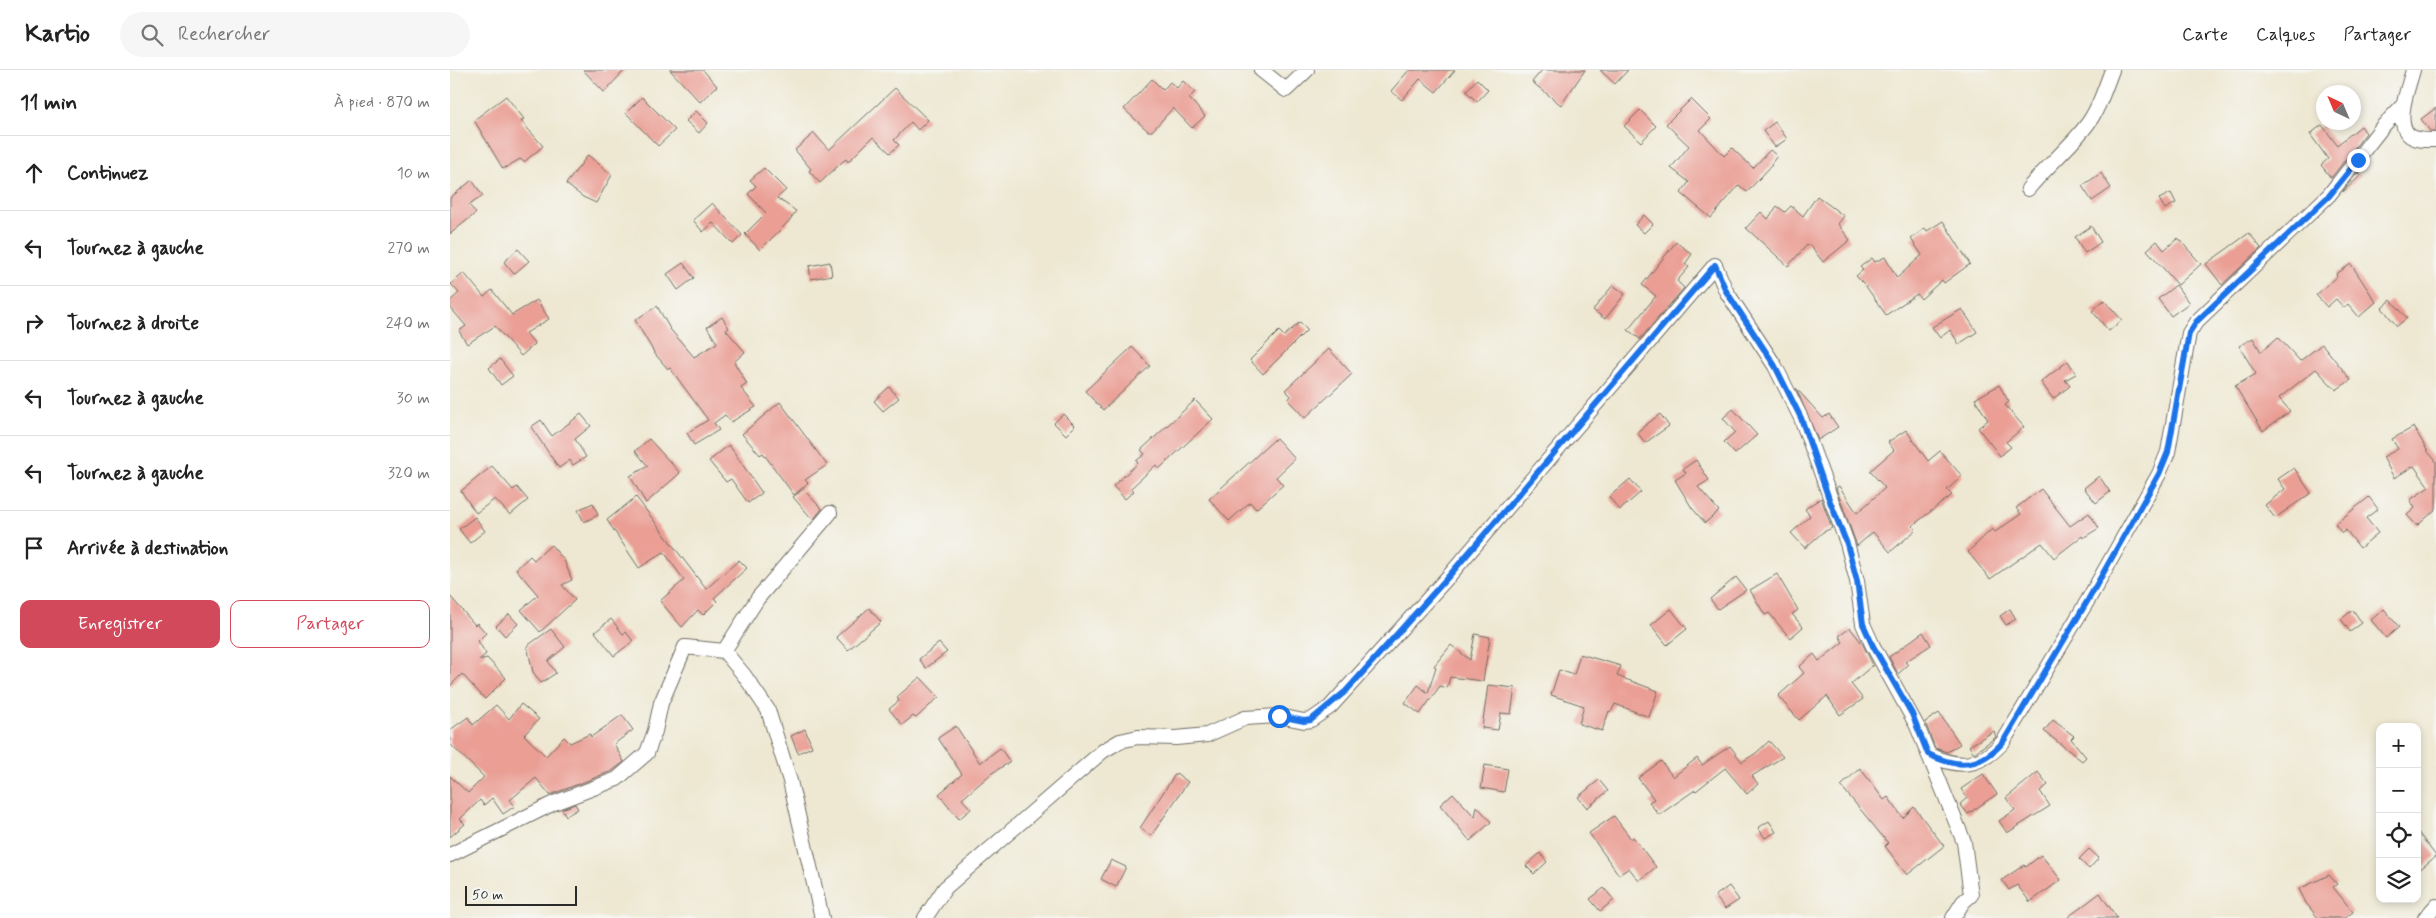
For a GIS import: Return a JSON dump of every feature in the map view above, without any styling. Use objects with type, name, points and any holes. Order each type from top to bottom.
[{"type":"street","points":[[1261,70],[1286,90],[1307,70]]},
{"type":"street","points":[[2028,189],[2049,163],[2087,125],[2103,94],[2112,70]]},
{"type":"street","points":[[2414,70],[2403,105],[2404,128],[2409,136],[2419,140],[2436,140]]},
{"type":"street","points":[[1928,754],[1948,763],[1971,763],[1986,758],[2003,742],[2088,600],[2159,474],[2168,452],[2189,333],[2196,322],[2329,196],[2383,126],[2403,105]]},
{"type":"street","points":[[925,918],[945,888],[1103,751],[1120,741],[1138,737],[1194,738],[1207,735],[1245,718],[1279,716],[1304,721],[1311,720],[1330,706],[1448,577],[1715,265],[1726,291],[1775,366],[1801,418],[1847,544],[1857,581],[1863,624],[1873,646],[1912,714],[1964,842],[1971,895],[1963,902],[1952,918]]},
{"type":"street","points":[[724,651],[758,598],[830,513]]},
{"type":"street","points":[[450,855],[554,802],[617,779],[647,753],[655,732],[661,703],[685,647],[724,651],[744,675],[768,710],[790,781],[822,918]]},
{"type":"street","points":[[2425,918],[2436,906]]},
{"type":"building","points":[[583,70],[625,70],[604,92]]},
{"type":"building","points":[[670,70],[703,70],[717,86],[700,102]]},
{"type":"building","points":[[1409,70],[1455,70],[1436,92],[1420,79],[1402,100],[1391,91]]},
{"type":"building","points":[[1542,70],[1585,70],[1561,105],[1532,82]]},
{"type":"building","points":[[1600,70],[1628,70],[1615,84]]},
{"type":"building","points":[[1152,79],[1163,90],[1170,82],[1177,88],[1183,81],[1195,92],[1189,98],[1205,116],[1192,128],[1173,108],[1152,131],[1148,131],[1124,109]]},
{"type":"building","points":[[1477,79],[1488,90],[1477,102],[1466,91]]},
{"type":"building","points":[[895,88],[928,120],[918,130],[911,122],[894,140],[899,145],[890,153],[873,137],[848,162],[846,159],[820,183],[809,171],[811,169],[795,150],[814,133],[829,150]]},
{"type":"building","points":[[506,96],[524,119],[521,121],[543,146],[524,162],[520,159],[503,169],[474,120]]},
{"type":"building","points":[[642,97],[675,130],[658,146],[626,113]]},
{"type":"building","points":[[1691,99],[1711,119],[1700,130],[1724,156],[1732,148],[1753,168],[1770,150],[1777,156],[1772,165],[1747,192],[1739,185],[1711,218],[1681,193],[1689,182],[1671,168],[1689,146],[1666,124]]},
{"type":"building","points":[[2436,108],[2436,131],[2430,131],[2421,119]]},
{"type":"building","points":[[1640,110],[1656,126],[1641,142],[1624,126]]},
{"type":"building","points":[[696,111],[708,123],[699,133],[686,121]]},
{"type":"building","points":[[1775,122],[1787,139],[1775,147],[1763,131]]},
{"type":"building","points":[[2361,126],[2366,133],[2331,178],[2321,165],[2328,159],[2310,134],[2316,130],[2326,130],[2337,145],[2356,130],[2361,130]]},
{"type":"building","points":[[588,155],[612,175],[596,203],[583,197],[566,184]]},
{"type":"building","points":[[764,168],[786,190],[777,198],[796,211],[789,221],[760,250],[745,234],[766,213],[748,194],[756,186],[750,180]]},
{"type":"building","points":[[2358,172],[2361,175],[2343,192],[2343,191]]},
{"type":"building","points":[[2101,173],[2111,188],[2092,201],[2082,186]]},
{"type":"building","points":[[472,180],[483,196],[469,205],[476,213],[450,234],[450,198]]},
{"type":"building","points":[[2171,193],[2176,203],[2165,209],[2159,199]]},
{"type":"building","points":[[1817,196],[1844,216],[1838,224],[1850,240],[1823,262],[1810,245],[1807,245],[1788,266],[1746,228],[1761,212],[1768,219],[1777,206],[1785,212],[1791,206],[1803,216]]},
{"type":"building","points":[[712,203],[742,235],[733,244],[713,223],[703,232],[693,220]]},
{"type":"building","points":[[1644,215],[1653,224],[1644,233],[1635,225]]},
{"type":"building","points":[[1943,221],[1970,264],[1944,283],[1942,280],[1921,299],[1917,294],[1886,315],[1865,285],[1856,276],[1863,270],[1860,267],[1872,258],[1875,262],[1885,257],[1897,278],[1922,255],[1911,239],[1925,228],[1927,231]]},
{"type":"building","points":[[2091,226],[2101,242],[2085,253],[2075,237]]},
{"type":"building","points":[[2249,233],[2261,248],[2222,285],[2206,264]]},
{"type":"building","points":[[2178,238],[2201,264],[2178,285],[2147,250],[2157,241],[2164,250]]},
{"type":"building","points":[[1676,242],[1692,254],[1685,264],[1689,267],[1677,281],[1684,288],[1640,339],[1628,330],[1656,296],[1642,285]]},
{"type":"building","points":[[518,249],[529,261],[514,274],[504,262]]},
{"type":"building","points":[[830,262],[832,275],[811,279],[809,266]]},
{"type":"building","points":[[683,263],[694,278],[678,290],[667,274]]},
{"type":"building","points":[[2351,264],[2376,302],[2359,317],[2348,304],[2344,308],[2336,299],[2327,307],[2316,295],[2337,277],[2336,274]]},
{"type":"building","points":[[464,273],[484,297],[492,290],[512,315],[537,300],[549,319],[526,333],[535,344],[521,356],[495,326],[467,344],[459,331],[466,326],[450,307],[450,301],[459,293],[451,284]]},
{"type":"building","points":[[1613,285],[1625,294],[1605,319],[1593,310]]},
{"type":"building","points":[[2176,285],[2189,303],[2171,316],[2158,299]]},
{"type":"building","points":[[2104,300],[2122,320],[2109,331],[2092,311]]},
{"type":"building","points":[[2391,300],[2407,318],[2397,326],[2382,308]]},
{"type":"building","points":[[657,306],[670,329],[694,357],[717,343],[707,327],[722,317],[729,328],[726,330],[745,352],[734,362],[747,384],[741,388],[756,407],[731,422],[725,415],[714,423],[719,430],[694,445],[687,433],[708,420],[670,368],[668,369],[655,354],[635,320]]},
{"type":"building","points":[[1962,309],[1977,332],[1959,344],[1950,330],[1940,338],[1932,327]]},
{"type":"building","points":[[1300,322],[1307,330],[1263,374],[1250,360],[1279,331],[1284,336]]},
{"type":"building","points":[[2278,337],[2300,361],[2322,344],[2351,380],[2336,390],[2316,369],[2279,398],[2290,411],[2263,431],[2235,386],[2256,374],[2239,346],[2253,338],[2261,352]]},
{"type":"building","points":[[1132,347],[1150,366],[1103,410],[1085,391]]},
{"type":"building","points":[[1329,349],[1352,374],[1305,418],[1288,400],[1291,396],[1285,390]]},
{"type":"building","points":[[500,359],[513,376],[501,385],[489,368]]},
{"type":"building","points":[[2068,361],[2076,374],[2065,380],[2070,386],[2053,399],[2041,382]]},
{"type":"building","points":[[1999,385],[2009,402],[2005,405],[2024,427],[2006,442],[2011,447],[2000,456],[1978,428],[1988,420],[1975,399]]},
{"type":"building","points":[[889,387],[899,398],[883,411],[874,401]]},
{"type":"building","points":[[1796,388],[1823,418],[1829,414],[1838,427],[1818,440]]},
{"type":"building","points":[[1195,400],[1213,419],[1159,469],[1156,465],[1131,488],[1134,491],[1125,499],[1113,486],[1145,454],[1141,450]]},
{"type":"building","points":[[780,402],[827,465],[805,480],[808,483],[794,495],[763,453],[760,455],[742,434]]},
{"type":"building","points":[[1733,409],[1757,435],[1735,454],[1724,442],[1735,432],[1723,418]]},
{"type":"building","points":[[581,414],[591,426],[575,439],[586,457],[573,465],[570,460],[559,468],[531,427],[541,420],[552,436]]},
{"type":"building","points":[[1063,414],[1075,426],[1066,435],[1054,423]]},
{"type":"building","points":[[1660,414],[1669,426],[1645,443],[1637,432]]},
{"type":"building","points":[[2414,427],[2428,452],[2436,461],[2436,509],[2417,526],[2407,515],[2415,508],[2410,500],[2429,487],[2414,466],[2394,478],[2383,457],[2398,449],[2392,439]]},
{"type":"building","points":[[1906,430],[1928,461],[1940,451],[1962,476],[1947,490],[1952,495],[1912,526],[1916,530],[1890,552],[1873,532],[1857,546],[1836,488],[1839,486],[1857,513],[1885,488],[1870,471],[1894,450],[1888,442]]},
{"type":"building","points":[[1276,438],[1295,459],[1276,477],[1283,485],[1256,509],[1250,502],[1229,521],[1209,499]]},
{"type":"building","points":[[649,439],[680,473],[646,503],[630,476],[648,466],[635,451]]},
{"type":"building","points":[[729,445],[762,493],[748,503],[731,479],[726,482],[709,461]]},
{"type":"building","points":[[1696,460],[1709,480],[1698,487],[1719,511],[1705,523],[1692,508],[1675,480],[1686,473],[1683,469]]},
{"type":"building","points":[[492,466],[513,490],[517,487],[528,500],[510,515],[495,499],[476,513],[461,491]]},
{"type":"building","points":[[2294,468],[2311,493],[2275,518],[2265,505],[2285,489],[2278,479]]},
{"type":"building","points":[[2099,476],[2110,492],[2096,503],[2084,488]]},
{"type":"building","points":[[1630,479],[1641,492],[1620,510],[1609,497]]},
{"type":"building","points":[[803,489],[822,509],[813,520],[793,497]]},
{"type":"building","points":[[2041,489],[2070,526],[2089,513],[2099,528],[2083,538],[2082,536],[2054,558],[2042,543],[1990,579],[1968,552],[1992,529],[1995,532],[2021,514],[2016,508]]},
{"type":"building","points":[[636,497],[706,589],[739,560],[747,568],[714,598],[717,601],[703,615],[698,610],[682,627],[660,601],[684,580],[664,552],[639,568],[607,520]]},
{"type":"building","points":[[2369,497],[2378,509],[2366,518],[2378,533],[2360,548],[2346,530],[2342,533],[2335,524]]},
{"type":"building","points":[[1821,498],[1832,528],[1823,532],[1805,548],[1791,533],[1810,516],[1805,509]]},
{"type":"building","points":[[593,503],[598,515],[584,522],[578,510]]},
{"type":"building","points":[[475,517],[485,531],[470,543],[459,529]]},
{"type":"building","points":[[551,545],[564,560],[572,580],[562,585],[575,600],[540,632],[521,610],[538,595],[516,569],[530,556],[534,560]]},
{"type":"building","points":[[1777,574],[1798,610],[1792,614],[1803,627],[1790,638],[1769,613],[1765,615],[1750,590]]},
{"type":"building","points":[[1736,577],[1746,590],[1718,609],[1710,599]]},
{"type":"building","points":[[450,596],[475,625],[477,623],[486,633],[478,641],[486,654],[479,660],[487,658],[506,678],[485,699],[462,674],[450,686]]},
{"type":"building","points":[[869,608],[881,622],[848,650],[836,637]]},
{"type":"building","points":[[1671,609],[1687,629],[1667,645],[1651,625]]},
{"type":"building","points":[[2010,609],[2016,619],[2006,625],[2000,616]]},
{"type":"building","points":[[2384,609],[2399,627],[2386,638],[2371,620]]},
{"type":"building","points":[[2353,610],[2362,623],[2350,632],[2341,619]]},
{"type":"building","points":[[509,614],[518,624],[505,636],[496,626]]},
{"type":"building","points":[[611,619],[623,634],[626,632],[633,641],[614,656],[595,632]]},
{"type":"building","points":[[1850,628],[1862,643],[1873,665],[1851,684],[1863,699],[1840,715],[1827,696],[1799,720],[1778,696],[1804,673],[1799,667],[1814,654],[1819,661],[1843,642],[1839,636]]},
{"type":"building","points":[[551,629],[565,647],[548,661],[556,673],[541,683],[533,672],[527,646]]},
{"type":"building","points":[[1923,632],[1931,645],[1905,662],[1908,665],[1898,674],[1889,657]]},
{"type":"building","points":[[1475,634],[1490,637],[1483,681],[1450,677],[1447,688],[1440,686],[1420,714],[1405,703],[1418,685],[1428,693],[1436,667],[1434,666],[1451,645],[1470,660]]},
{"type":"building","points":[[939,643],[947,652],[926,668],[919,659]]},
{"type":"building","points":[[1580,654],[1621,666],[1617,676],[1658,691],[1649,717],[1615,704],[1611,712],[1609,711],[1602,731],[1579,724],[1584,706],[1551,695],[1559,670],[1574,675]]},
{"type":"building","points":[[920,677],[939,697],[916,718],[913,716],[902,725],[889,709],[899,701],[897,697]]},
{"type":"building","points":[[1488,685],[1515,688],[1511,714],[1501,713],[1498,730],[1482,728]]},
{"type":"building","points":[[521,704],[539,719],[524,735],[546,756],[564,737],[570,743],[590,734],[591,737],[622,715],[633,730],[614,744],[624,762],[612,771],[550,795],[536,778],[510,800],[515,806],[503,814],[492,798],[484,805],[480,800],[460,819],[465,824],[450,837],[450,776],[468,793],[484,777],[450,744],[450,730],[468,717],[473,725],[496,705],[509,719]]},
{"type":"building","points":[[1939,713],[1960,744],[1947,752],[1935,748],[1925,722]]},
{"type":"building","points":[[2053,720],[2074,736],[2071,739],[2086,757],[2082,761],[2044,731]]},
{"type":"building","points":[[956,726],[980,763],[1000,748],[1010,762],[992,773],[962,799],[971,809],[959,819],[939,794],[962,774],[938,738]]},
{"type":"building","points":[[805,729],[812,747],[798,753],[791,736]]},
{"type":"building","points":[[1994,731],[1996,737],[1974,753],[1969,746]]},
{"type":"building","points":[[1769,741],[1783,757],[1752,776],[1758,784],[1747,794],[1725,768],[1696,791],[1659,815],[1649,802],[1654,799],[1638,778],[1661,761],[1673,777],[1697,758],[1702,765],[1730,746],[1742,762]]},
{"type":"building","points":[[1485,765],[1508,769],[1504,792],[1481,788]]},
{"type":"building","points":[[1860,768],[1884,800],[1888,797],[1903,818],[1914,807],[1944,846],[1907,875],[1885,846],[1888,843],[1841,786]]},
{"type":"building","points":[[2038,772],[2048,785],[2040,791],[2050,806],[2007,833],[1999,821],[2015,810],[2006,798]]},
{"type":"building","points":[[1176,773],[1188,782],[1151,836],[1140,828]]},
{"type":"building","points":[[1983,774],[1997,794],[1968,814],[1960,804],[1967,798],[1961,789]]},
{"type":"building","points":[[1599,780],[1608,791],[1587,808],[1578,797]]},
{"type":"building","points":[[1453,793],[1475,817],[1477,806],[1491,822],[1470,841],[1440,805]]},
{"type":"building","points":[[575,804],[578,809],[566,816],[562,809]]},
{"type":"building","points":[[1614,816],[1656,867],[1639,881],[1629,868],[1619,875],[1589,833]]},
{"type":"building","points":[[1769,821],[1776,832],[1765,838],[1758,828]]},
{"type":"building","points":[[2421,836],[2436,856],[2421,869]]},
{"type":"building","points":[[2089,849],[2099,858],[2089,869],[2079,859]]},
{"type":"building","points":[[1540,853],[1547,862],[1534,874],[1526,866]]},
{"type":"building","points":[[2041,855],[2061,880],[2030,902],[2017,885],[2009,890],[2002,880],[2024,865],[2026,867]]},
{"type":"building","points":[[1111,860],[1126,867],[1116,887],[1101,879]]},
{"type":"building","points":[[2329,875],[2337,884],[2333,887],[2353,912],[2345,918],[2318,918],[2306,903],[2299,889]]},
{"type":"building","points":[[1729,886],[1739,900],[1725,909],[1715,896]]},
{"type":"building","points":[[1604,888],[1614,900],[1600,911],[1590,899]]},
{"type":"building","points":[[2100,893],[2117,918],[2067,918]]},
{"type":"route","points":[[1279,716],[1296,720],[1311,720],[1346,691],[1448,577],[1715,265],[1718,276],[1726,291],[1775,366],[1801,418],[1847,544],[1857,581],[1863,624],[1873,646],[1912,714],[1928,754],[1948,763],[1961,764],[1986,758],[2003,742],[2088,600],[2159,474],[2168,452],[2189,333],[2196,322],[2329,196],[2358,160]]}]
